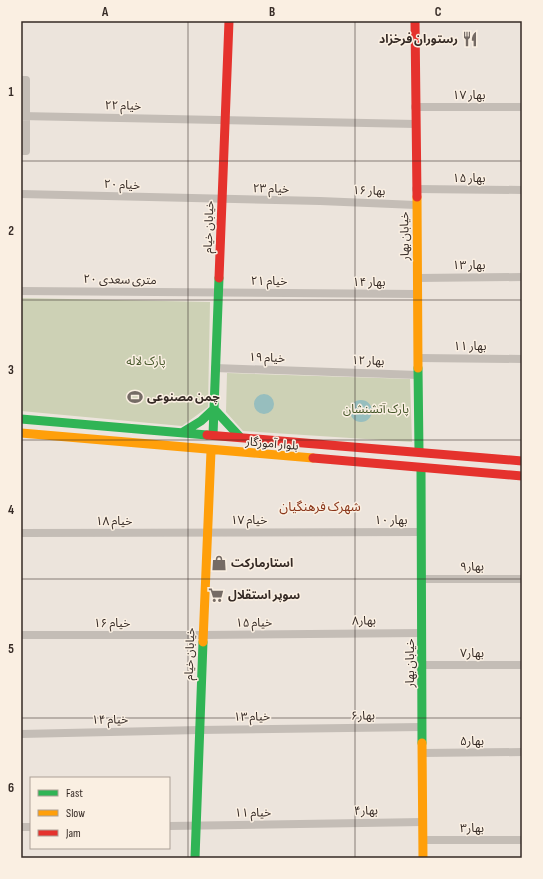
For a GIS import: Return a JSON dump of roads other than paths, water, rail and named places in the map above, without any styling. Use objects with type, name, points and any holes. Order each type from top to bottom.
[{"type":"main road","name":"خیابان خیام","points":[[213,435],[229,21]]},
{"type":"main road","name":"خیابان بهار","points":[[414,21],[419,452]]},
{"type":"main road","points":[[183,432],[201,421],[214,408],[240,437]]},
{"type":"main road","name":"بلوار آموزگار","points":[[21,419],[522,461]]},
{"type":"main road","name":"بلوار آموزگار","points":[[21,433],[211,451],[522,476]]},
{"type":"main road","points":[[318,460],[320,444]]},
{"type":"main road","name":"خیابان خیام","points":[[195,858],[211,451]]},
{"type":"main road","name":"خیابان بهار","points":[[421,468],[420,532],[422,579],[423,858]]},
{"type":"street","points":[[21,80],[26,80],[23,116],[26,151],[21,151]]},
{"type":"street","name":"بهار ۱۷","points":[[415,107],[522,107]]},
{"type":"street","name":"خیام ۲۲","points":[[23,116],[416,124]]},
{"type":"street","name":"بهار ۱۵","points":[[416,189],[522,190]]},
{"type":"street","name":"خیام ۲۰","points":[[21,194],[222,200]]},
{"type":"street","name":"خیام ۲۳","points":[[222,200],[320,201]]},
{"type":"street","name":"بهار ۱۶","points":[[320,201],[416,205]]},
{"type":"street","name":"بهار ۱۳","points":[[417,278],[522,277]]},
{"type":"street","name":"۲۰ متری سعدی","points":[[21,291],[218,293]]},
{"type":"street","name":"خیام ۲۱","points":[[218,293],[320,294]]},
{"type":"street","name":"بهار ۱۴","points":[[320,294],[417,294]]},
{"type":"street","name":"بهار ۱۱","points":[[418,358],[522,358]]},
{"type":"street","name":"خیام ۱۹","points":[[215,368],[317,372]]},
{"type":"street","name":"بهار ۱۲","points":[[317,372],[418,375]]},
{"type":"street","name":"خیام ۱۷","points":[[208,532],[314,532]]},
{"type":"street","name":"خیام ۱۸","points":[[21,533],[208,532]]},
{"type":"street","name":"بهار ۱۰","points":[[314,532],[420,532]]},
{"type":"street","name":"بهار۹","points":[[422,579],[522,578]]},
{"type":"street","name":"بهار۸","points":[[306,634],[422,632]]},
{"type":"street","name":"خیام ۱۵","points":[[203,635],[306,634]]},
{"type":"street","name":"خیام ۱۶","points":[[21,635],[203,635]]},
{"type":"street","name":"بهار۷","points":[[422,666],[522,665]]},
{"type":"street","name":"بهار۶","points":[[305,728],[422,727]]},
{"type":"street","name":"خیام ۱۳","points":[[199,730],[305,728]]},
{"type":"street","name":"خیام ۱۴","points":[[21,734],[199,730]]},
{"type":"street","name":"بهار۵","points":[[423,753],[522,752]]},
{"type":"street","name":"بهار۴","points":[[309,824],[423,822]]},
{"type":"street","name":"خیام ۱۱","points":[[170,826],[309,824]]},
{"type":"street","name":"بهار۳","points":[[423,840],[522,840]]},
{"type":"water","points":[[264,394],[271,397],[274,404],[271,411],[264,414],[257,411],[254,404],[257,397]]},
{"type":"water","points":[[361,400],[369,403],[372,411],[369,419],[361,422],[353,419],[350,411],[353,403]]},
{"type":"place","name":"رستوران فرخزاد","points":[[470,39]]},
{"type":"place","name":"چمن مصنوعی","points":[[135,397]]},
{"type":"place","name":"استارمارکت","points":[[219,563]]},
{"type":"place","name":"سوپر استقلال","points":[[216,595]]},
{"type":"district","name":"شهرک فرهنگیان","points":[[320,507]]},
{"type":"park label","name":"پارک لاله","points":[[146,361]]},
{"type":"park label","name":"پارک آتشنشان","points":[[376,409]]}]
